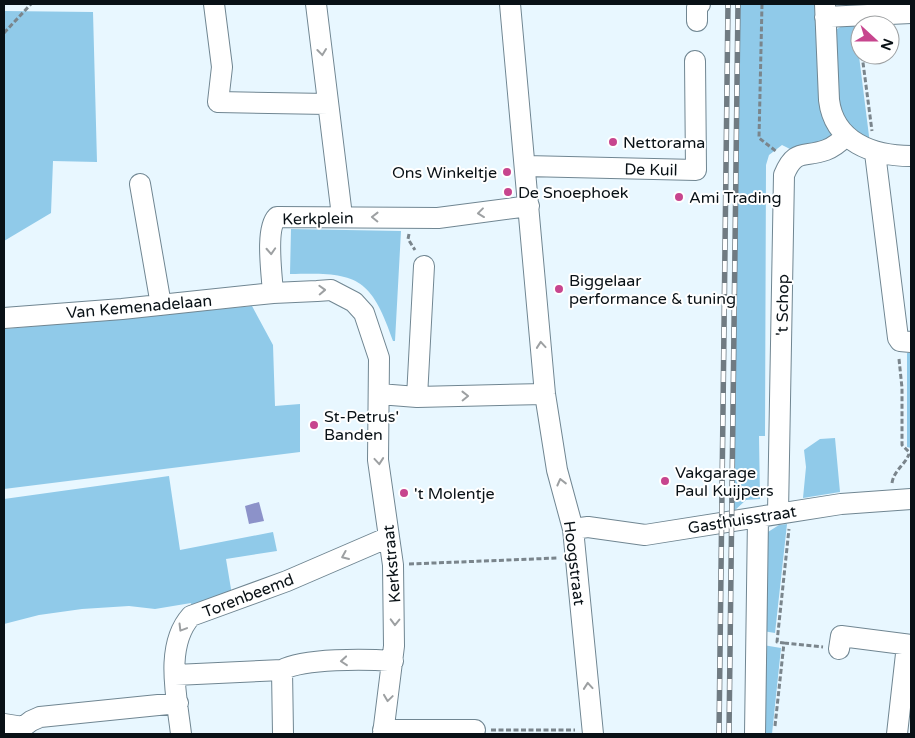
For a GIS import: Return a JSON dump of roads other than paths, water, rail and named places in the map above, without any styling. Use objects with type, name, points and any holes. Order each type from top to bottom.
[{"type":"street","points":[[214,4],[222,67],[218,102],[328,104]]},
{"type":"street","points":[[316,4],[342,216]]},
{"type":"street","name":"Hoogstraat","points":[[510,4],[545,394],[558,470],[573,529],[593,732]]},
{"type":"street","points":[[911,13],[825,11],[831,114],[846,136],[875,153],[911,156]]},
{"type":"street","name":"De Kuil","points":[[526,166],[696,170],[695,61]]},
{"type":"street","name":"'t Schop","points":[[785,512],[784,174],[789,162],[802,153],[824,150],[846,136]]},
{"type":"street","points":[[875,153],[898,338],[906,342]]},
{"type":"street","points":[[140,184],[161,305]]},
{"type":"street","name":"Kerkplein","points":[[273,293],[271,234],[273,220],[276,217],[438,218],[529,206]]},
{"type":"street","points":[[417,396],[424,266]]},
{"type":"street","points":[[273,293],[330,290],[354,302],[364,313],[373,335],[379,358],[379,394],[417,396],[545,394]]},
{"type":"street","name":"Van Kemenadelaan","points":[[4,318],[161,305],[273,293]]},
{"type":"street","name":"Kerkstraat","points":[[379,394],[377,421],[378,460],[393,565],[395,600],[393,661],[383,732]]},
{"type":"street","name":"Gasthuisstraat","points":[[573,529],[588,527],[646,535],[785,512],[902,500]]},
{"type":"street","points":[[755,734],[758,517]]},
{"type":"street","name":"Torenbeemd","points":[[181,734],[176,675],[177,637],[182,625],[191,616],[287,581],[389,537]]},
{"type":"street","points":[[839,649],[841,636],[909,645],[897,734]]},
{"type":"street","points":[[176,675],[282,670],[296,665],[368,659],[393,661]]},
{"type":"street","points":[[282,670],[283,734]]},
{"type":"street","points":[[16,728],[40,717],[178,703]]},
{"type":"street","points":[[383,732],[474,730]]},
{"type":"railway","points":[[719,734],[728,4]]},
{"type":"railway","points":[[729,734],[738,4]]},
{"type":"place","name":"Nettorama","points":[[613,142]]},
{"type":"place","name":"Ons Winkeltje","points":[[507,172]]},
{"type":"place","name":"De Snoephoek","points":[[508,192]]},
{"type":"place","name":"Ami Trading","points":[[679,197]]},
{"type":"place","name":"Biggelaar performance & tuning","points":[[559,289]]},
{"type":"place","name":"St-Petrus' Banden","points":[[314,425]]},
{"type":"place","name":"Vakgarage Paul Kuijpers","points":[[665,481]]},
{"type":"place","name":"'t Molentje","points":[[404,493]]}]
